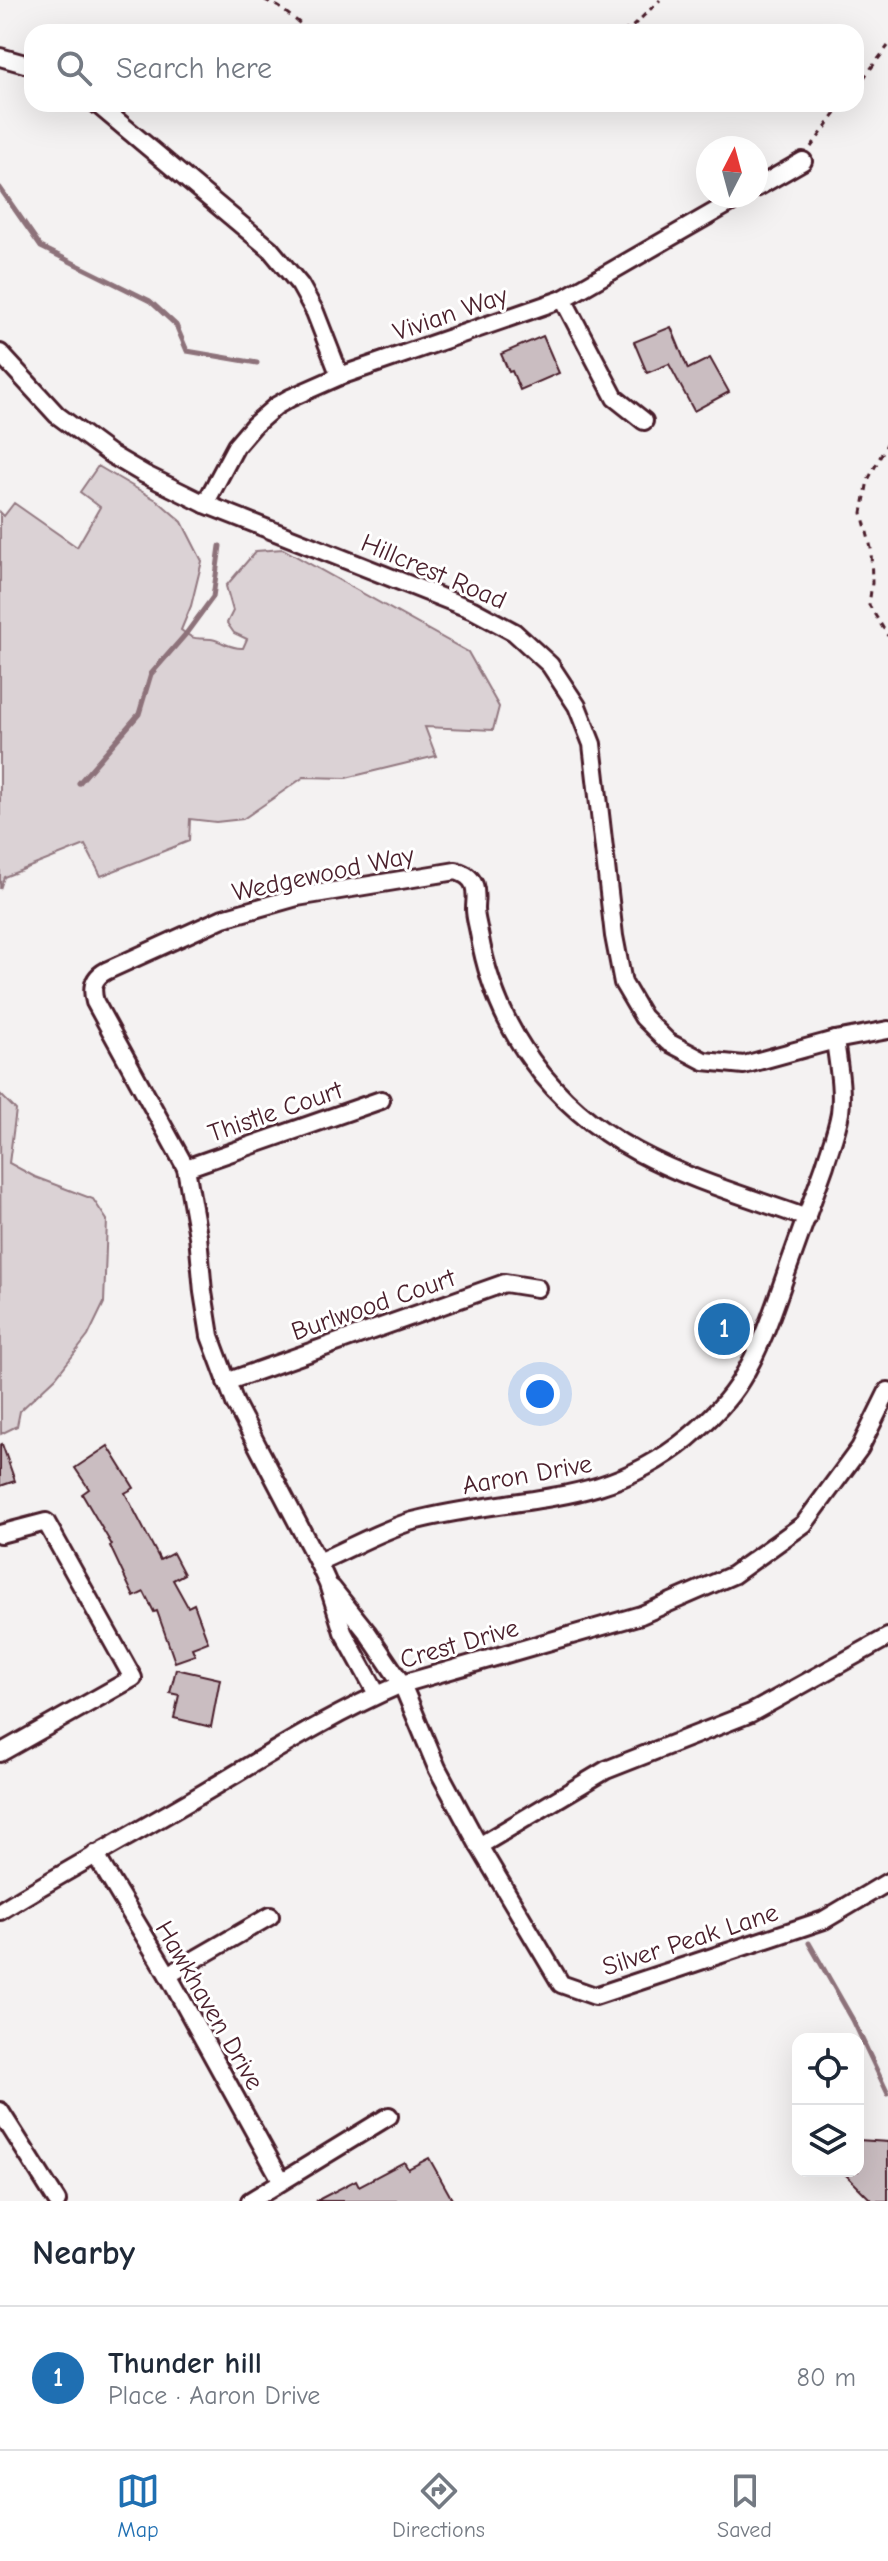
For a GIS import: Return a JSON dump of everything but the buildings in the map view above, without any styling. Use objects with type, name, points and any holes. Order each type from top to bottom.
[{"type":"street","points":[[0,57],[24,64]]},
{"type":"street","points":[[107,112],[270,249],[300,285],[315,312],[340,376]]},
{"type":"street","points":[[768,181],[803,161]]},
{"type":"street","name":"Vivian Way","points":[[205,504],[236,446],[276,406],[340,376],[563,299],[721,208]]},
{"type":"street","points":[[563,299],[615,398],[644,421]]},
{"type":"street","name":"Hillcrest Road","points":[[0,353],[38,396],[78,432],[144,474],[205,504],[473,610],[514,632],[550,665],[577,706],[592,744],[614,936],[623,983],[643,1017],[668,1042],[704,1061],[744,1065],[835,1040],[888,1030]]},
{"type":"street","name":"Wedgewood Way","points":[[377,1694],[343,1632],[318,1562],[226,1382],[210,1336],[186,1168],[95,1002],[92,990],[96,978],[223,918],[297,897],[456,871],[467,875],[474,884],[481,944],[504,1015],[532,1062],[571,1106],[593,1126],[647,1159],[807,1218]]},
{"type":"street","name":"Aaron Drive","points":[[318,1562],[408,1522],[464,1509],[588,1491],[637,1473],[676,1448],[712,1417],[741,1382],[767,1326],[835,1133],[840,1111],[840,1076],[835,1040]]},
{"type":"street","name":"Thistle Court","points":[[186,1168],[381,1100]]},
{"type":"street","name":"Burlwood Court","points":[[226,1382],[505,1283],[537,1288]]},
{"type":"street","name":"Crest Drive","points":[[0,1911],[280,1745],[377,1694],[402,1684],[641,1615],[733,1575],[804,1524],[860,1448],[888,1391]]},
{"type":"street","points":[[0,1534],[46,1522],[133,1678],[0,1753]]},
{"type":"street","name":"Wedgewood Way","points":[[328,1584],[360,1623],[402,1684]]},
{"type":"street","points":[[343,1632],[360,1623]]},
{"type":"street","points":[[479,1846],[606,1770],[751,1713],[888,1637]]},
{"type":"street","name":"Silver Peak Lane","points":[[402,1684],[437,1768],[479,1846],[561,1984],[595,1996],[824,1920],[888,1882]]},
{"type":"street","name":"Hawkhaven Drive","points":[[95,1854],[168,1975],[281,2180]]},
{"type":"street","points":[[168,1975],[270,1916]]},
{"type":"street","points":[[0,2111],[57,2201]]},
{"type":"street","points":[[250,2201],[389,2116]]},
{"type":"path","points":[[265,0],[301,24]]},
{"type":"path","points":[[635,24],[660,0]]},
{"type":"path","points":[[864,78],[886,48]]},
{"type":"path","points":[[803,161],[837,112]]},
{"type":"path","points":[[888,442],[868,480],[862,513],[871,548],[869,605],[888,636]]},
{"type":"shaded area","points":[[98,466],[158,501],[182,522],[202,561],[191,606],[181,630],[186,634],[243,648],[247,639],[234,633],[227,623],[233,611],[226,586],[256,551],[283,549],[468,652],[499,707],[493,730],[425,727],[436,756],[346,778],[304,777],[243,819],[216,822],[190,819],[189,841],[101,876],[85,845],[4,877],[0,889],[0,512],[4,516],[14,503],[77,547],[100,507],[80,492]]},
{"type":"shaded area","points":[[0,1094],[16,1110],[9,1163],[35,1177],[93,1199],[107,1220],[104,1303],[88,1336],[56,1377],[20,1411],[17,1426],[1,1434]]},
{"type":"waterway","points":[[0,188],[41,247],[150,301],[176,325],[187,351],[257,363]]},
{"type":"waterway","points":[[79,783],[139,714],[151,674],[213,597],[220,546]]},
{"type":"waterway","points":[[809,1943],[853,2020],[888,2094]]},
{"type":"place","name":"Thunder hill","points":[[724,1329]]}]
